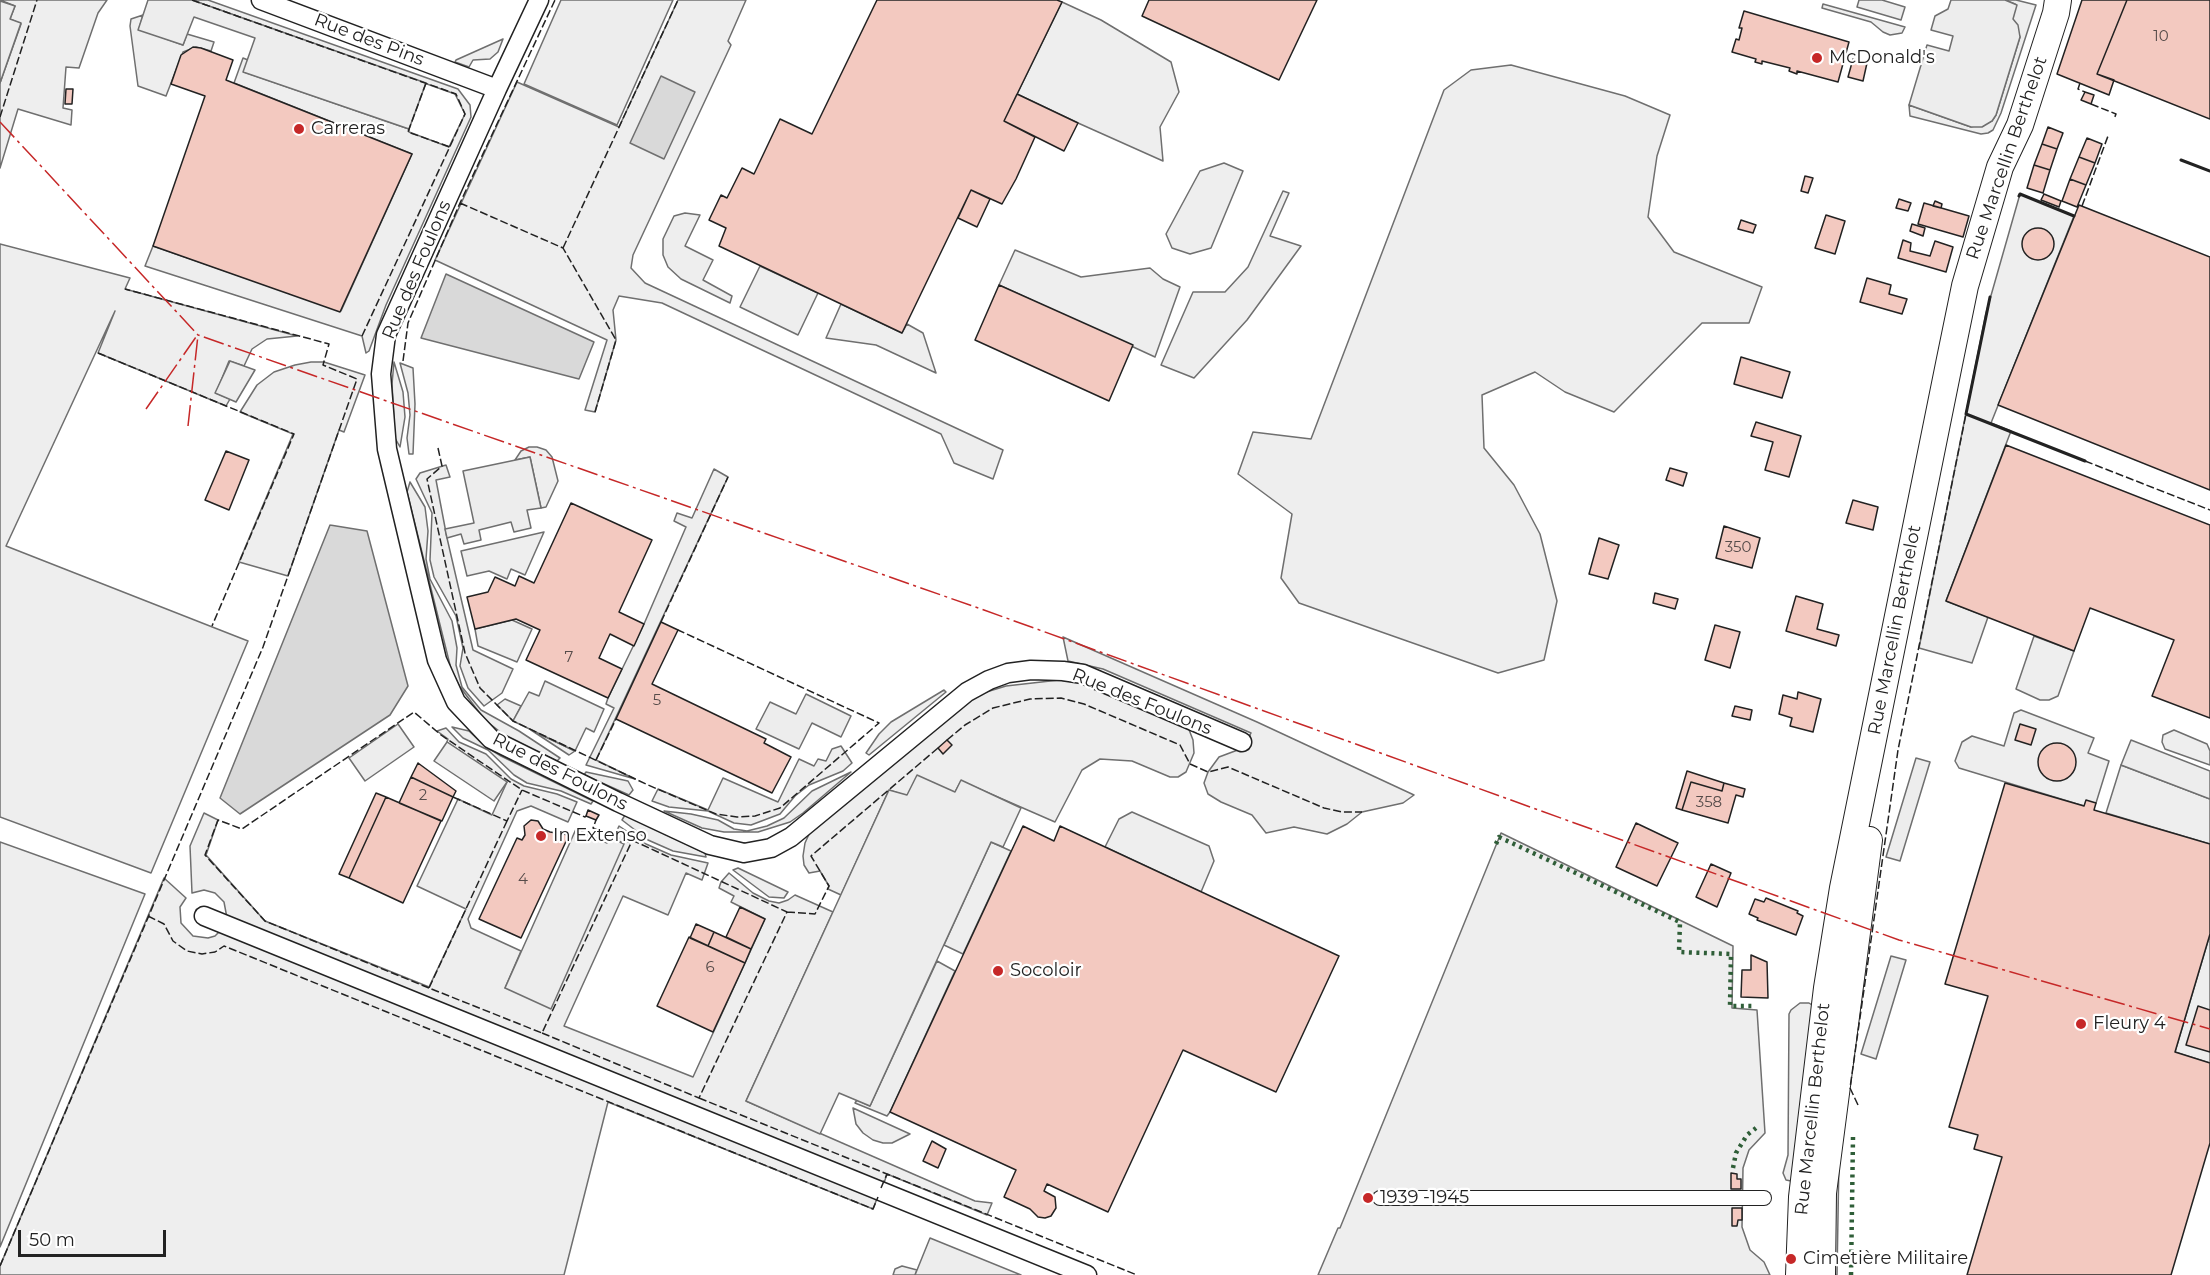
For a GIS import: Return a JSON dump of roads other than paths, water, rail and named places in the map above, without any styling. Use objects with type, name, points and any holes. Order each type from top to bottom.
[{"type":"main road","name":"Rue Marcellin Berthelot","points":[[1799,1275],[1802,1197],[1827,988],[1843,888],[1942,399],[1965,286],[2000,167],[2020,125],[2056,13],[2058,0]]},
{"type":"main road","name":"Rue Marcellin Berthelot","points":[[1822,1275],[1823,1193],[1879,760],[1968,319],[1984,280],[2023,140],[2069,0]]},
{"type":"street","name":"Rue des Pins","points":[[261,0],[498,89]]},
{"type":"street","name":"Rue des Foulons","points":[[539,0],[386,335],[381,374],[387,449],[436,660],[456,702],[491,739],[710,844],[744,853],[771,848],[791,837],[967,692],[988,680],[1008,673],[1030,670],[1083,674],[1242,742]]},
{"type":"street","points":[[204,916],[1087,1275]]},
{"type":"street","points":[[1380,1198],[1764,1198]]},
{"type":"place","name":"McDonald's","points":[[1817,58]]},
{"type":"place","name":"Carreras","points":[[299,129]]},
{"type":"place","name":"In Extenso","points":[[541,836]]},
{"type":"place","name":"Socoloir","points":[[998,971]]},
{"type":"place","name":"Fleury 4","points":[[2081,1024]]},
{"type":"place","name":"1939 -1945","points":[[1368,1198]]},
{"type":"place","name":"Cimetière Militaire","points":[[1791,1259]]}]
